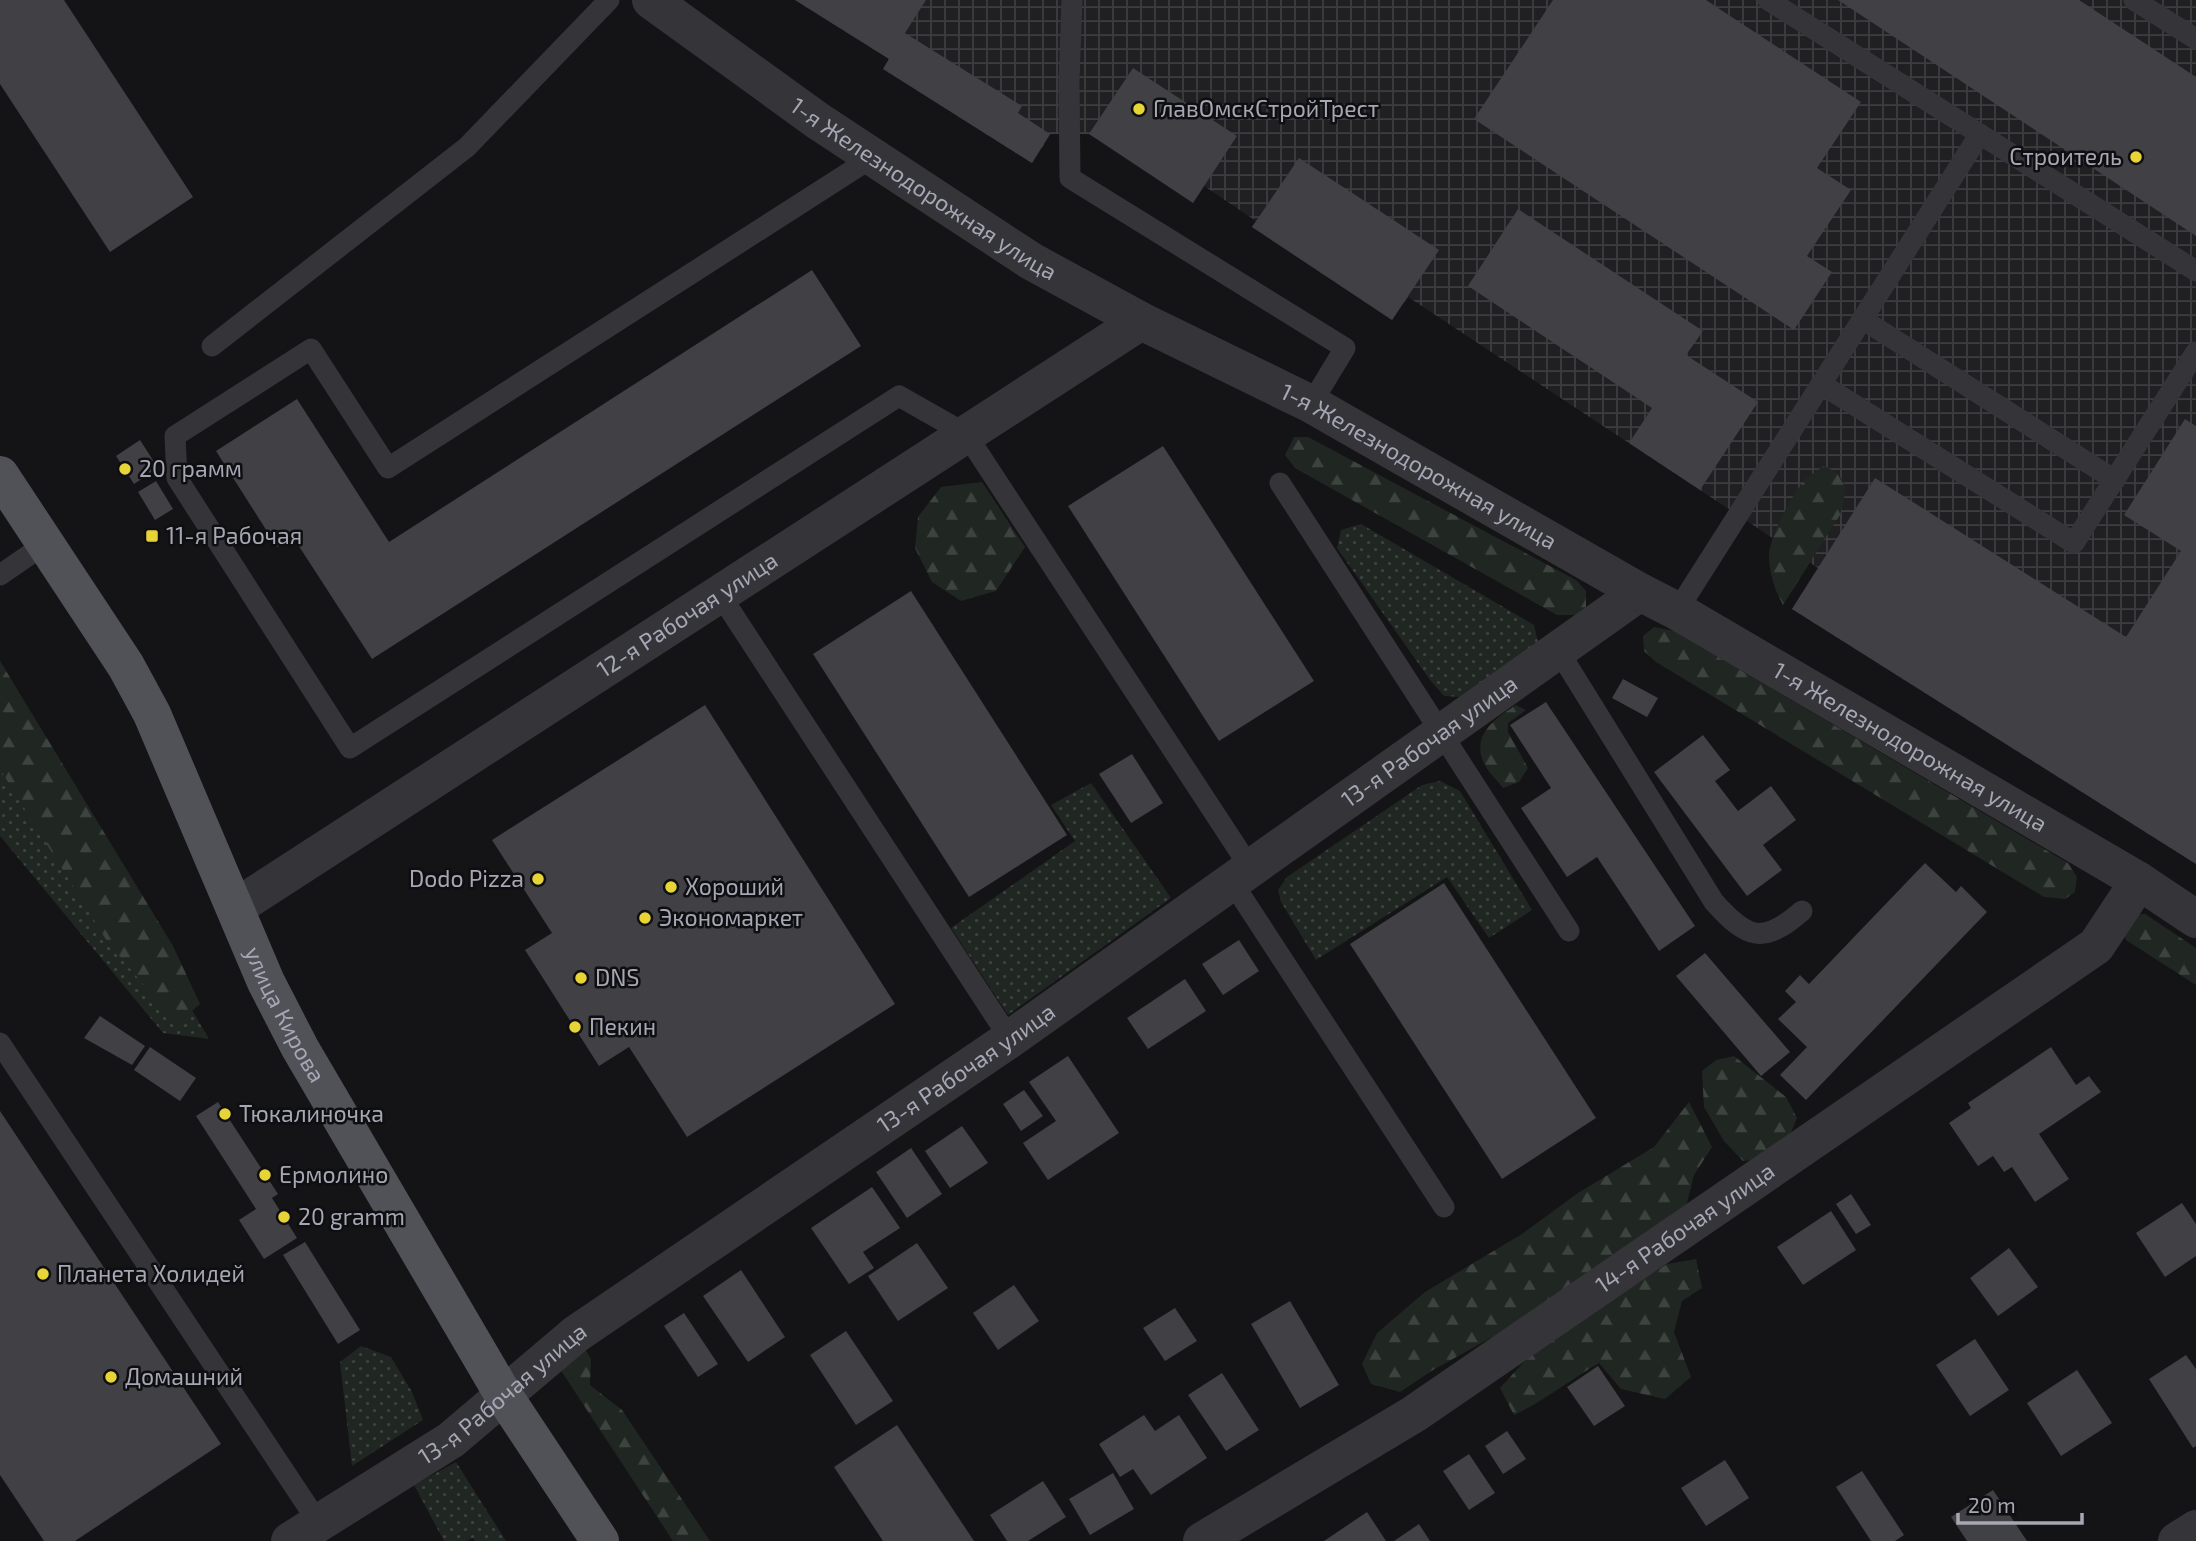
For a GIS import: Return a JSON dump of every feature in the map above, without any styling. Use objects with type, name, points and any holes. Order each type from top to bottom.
[{"type":"main road","name":"улица Кирова","points":[[0,475],[126,666],[152,714],[266,982],[300,1048],[504,1396],[600,1541]]},
{"type":"street","name":"1-я Железнодорожная улица","points":[[651,0],[818,121],[1031,261],[1141,321],[1311,404],[1677,611],[2139,881],[2196,919]]},
{"type":"street","name":"12-я Рабочая улица","points":[[235,908],[1141,321]]},
{"type":"street","name":"13-я Рабочая улица","points":[[304,1532],[451,1440],[576,1334],[1010,1039],[1640,592]]},
{"type":"street","name":"14-я Рабочая улица","points":[[1202,1541],[1414,1414],[2096,946],[2139,881]]},
{"type":"street","points":[[2177,1541],[2196,1529]]},
{"type":"lane","points":[[212,346],[467,147],[609,0]]},
{"type":"lane","points":[[1072,0],[1070,178],[1346,348],[1311,404]]},
{"type":"lane","points":[[1768,0],[2196,271]]},
{"type":"lane","points":[[2134,0],[2196,39]]},
{"type":"lane","points":[[1677,611],[1980,134]]},
{"type":"lane","points":[[873,157],[388,468],[311,349],[175,436],[177,478],[350,748],[899,396],[966,434],[1444,1208]]},
{"type":"lane","points":[[1861,319],[2115,480]]},
{"type":"lane","points":[[1821,384],[2074,543],[2196,352]]},
{"type":"lane","points":[[1280,483],[1569,930]]},
{"type":"lane","points":[[0,575],[45,544]]},
{"type":"lane","points":[[719,593],[1010,1039]]},
{"type":"lane","points":[[1558,650],[1714,902],[1733,924],[1760,935],[1782,928],[1802,911]]},
{"type":"lane","points":[[0,1043],[304,1532]]},
{"type":"shaded area","points":[[795,0],[2196,0],[2196,864],[1792,609],[1818,568],[1408,297],[1392,320],[1252,227],[1256,221],[1204,186],[1089,134],[1051,134],[1032,163],[883,69],[889,59]]},
{"type":"green space","points":[[1294,437],[1308,437],[1576,580],[1586,591],[1586,607],[1576,615],[1557,615],[1295,468],[1285,455]]},
{"type":"green space","points":[[1824,466],[1838,475],[1844,486],[1840,515],[1783,605],[1770,571],[1772,540],[1800,486]]},
{"type":"green space","points":[[982,482],[1025,547],[996,591],[961,601],[932,582],[915,548],[918,517],[941,487]]},
{"type":"green space","points":[[1361,524],[1534,625],[1538,642],[1463,697],[1444,696],[1337,548],[1341,530]]},
{"type":"green space","points":[[1654,627],[1674,631],[2068,863],[2077,877],[2075,892],[2065,899],[2044,897],[1656,662],[1644,651],[1643,636]]},
{"type":"green space","points":[[0,661],[173,946],[200,1004],[176,1024],[107,941],[0,769]]},
{"type":"green space","points":[[0,684],[209,1039],[163,1033],[0,836]]},
{"type":"green space","points":[[1516,705],[1526,710],[1508,723],[1508,732],[1528,768],[1519,782],[1503,788],[1483,761],[1481,743],[1483,735],[1494,721]]},
{"type":"green space","points":[[1440,781],[1460,791],[1532,910],[1489,938],[1447,877],[1316,960],[1281,902],[1278,890],[1287,877],[1422,785]]},
{"type":"green space","points":[[1091,783],[1171,898],[1008,1015],[951,928],[1075,841],[1051,805]]},
{"type":"green space","points":[[2145,914],[2196,948],[2196,985],[2126,940],[2121,924],[2128,915]]},
{"type":"green space","points":[[1734,1056],[1786,1097],[1797,1118],[1788,1140],[1760,1159],[1743,1161],[1724,1141],[1704,1107],[1702,1071],[1716,1060]]},
{"type":"green space","points":[[1689,1102],[1712,1147],[1694,1175],[1686,1207],[1548,1306],[1433,1370],[1400,1392],[1371,1384],[1362,1364],[1377,1333],[1425,1292],[1522,1234],[1578,1193],[1654,1147]]},
{"type":"green space","points":[[1696,1259],[1702,1288],[1682,1301],[1674,1332],[1691,1377],[1665,1399],[1621,1389],[1599,1363],[1514,1415],[1500,1388],[1535,1350],[1667,1264]]},
{"type":"green space","points":[[361,1346],[391,1357],[412,1392],[423,1420],[352,1466],[340,1362]]},
{"type":"green space","points":[[583,1346],[591,1359],[590,1385],[622,1410],[710,1541],[673,1541],[558,1366]]},
{"type":"green space","points":[[456,1462],[506,1541],[475,1541],[473,1538],[466,1541],[444,1541],[414,1485]]},
{"type":"building","points":[[0,0],[64,0],[193,197],[110,252],[0,84]]},
{"type":"building","points":[[795,0],[926,0],[905,33],[1022,106],[1018,113],[1050,134],[1032,163],[883,69],[889,59]]},
{"type":"building","points":[[1553,0],[1706,0],[1861,102],[1817,168],[1851,190],[1807,256],[1832,272],[1794,330],[1474,119]]},
{"type":"building","name":"Строитель","points":[[1838,0],[2079,0],[2196,77],[2196,236]]},
{"type":"building","points":[[1133,68],[1237,136],[1193,203],[1089,134]]},
{"type":"building","points":[[1299,158],[1439,250],[1392,320],[1252,227]]},
{"type":"building","points":[[1518,209],[1703,331],[1686,355],[1758,402],[1700,490],[1629,443],[1652,408],[1468,286]]},
{"type":"building","points":[[812,270],[861,346],[372,659],[293,537],[277,547],[216,451],[297,399],[389,542]]},
{"type":"building","points":[[2185,419],[2196,426],[2196,864],[1792,609],[1875,478],[2126,637],[2181,551],[2124,515]]},
{"type":"building","points":[[140,440],[158,468],[134,484],[116,456]]},
{"type":"building","points":[[1163,446],[1314,681],[1219,741],[1068,506]]},
{"type":"building","points":[[156,481],[173,509],[155,520],[138,492]]},
{"type":"building","points":[[911,591],[1067,835],[969,897],[813,654]]},
{"type":"building","points":[[1623,679],[1658,698],[1647,717],[1612,698]]},
{"type":"building","points":[[1546,702],[1695,926],[1659,951],[1597,857],[1567,877],[1521,808],[1551,788],[1510,725]]},
{"type":"building","name":"Хороший","points":[[705,705],[895,1004],[687,1137],[629,1047],[599,1066],[525,950],[552,933],[492,840]]},
{"type":"building","points":[[1703,735],[1730,770],[1715,781],[1738,811],[1771,786],[1796,820],[1763,845],[1782,870],[1747,896],[1654,772]]},
{"type":"building","points":[[1132,754],[1163,803],[1131,823],[1099,774]]},
{"type":"building","points":[[1925,863],[1956,892],[1961,886],[1987,912],[1806,1100],[1780,1075],[1807,1047],[1778,1019],[1796,1002],[1785,991],[1800,975],[1809,984]]},
{"type":"building","points":[[1444,883],[1596,1118],[1502,1179],[1350,944]]},
{"type":"building","points":[[1239,940],[1259,971],[1223,995],[1202,964]]},
{"type":"building","points":[[1705,953],[1790,1052],[1761,1076],[1676,976]]},
{"type":"building","points":[[1185,979],[1206,1011],[1148,1049],[1127,1018]]},
{"type":"building","points":[[100,1016],[145,1046],[132,1065],[84,1038]]},
{"type":"building","points":[[150,1047],[196,1078],[180,1101],[134,1070]]},
{"type":"building","points":[[2051,1047],[2076,1085],[2089,1076],[2101,1092],[2039,1134],[2069,1179],[2035,1202],[2012,1167],[2004,1172],[1993,1156],[1978,1166],[1949,1123],[1971,1108],[1968,1103]]},
{"type":"building","points":[[1068,1056],[1119,1133],[1048,1180],[1023,1143],[1056,1121],[1029,1082]]},
{"type":"building","points":[[1024,1090],[1043,1116],[1021,1131],[1003,1104]]},
{"type":"building","points":[[218,1102],[278,1194],[272,1198],[297,1238],[264,1259],[239,1220],[256,1209],[196,1116]]},
{"type":"building","name":"Домашний","points":[[0,1111],[221,1444],[75,1541],[44,1541],[0,1475]]},
{"type":"building","points":[[962,1126],[988,1163],[950,1188],[925,1151]]},
{"type":"building","points":[[911,1148],[942,1194],[907,1218],[876,1172]]},
{"type":"building","points":[[872,1187],[900,1228],[863,1252],[874,1268],[849,1284],[811,1228]]},
{"type":"building","points":[[1851,1194],[1871,1225],[1856,1234],[1836,1204]]},
{"type":"building","points":[[2182,1203],[2196,1224],[2196,1256],[2165,1277],[2136,1233]]},
{"type":"building","points":[[1831,1211],[1856,1250],[1803,1285],[1777,1247]]},
{"type":"building","points":[[305,1242],[360,1330],[338,1344],[283,1255]]},
{"type":"building","points":[[917,1243],[948,1288],[898,1321],[868,1276]]},
{"type":"building","points":[[2009,1248],[2038,1287],[1998,1316],[1970,1278]]},
{"type":"building","points":[[741,1270],[785,1337],[748,1362],[703,1296]]},
{"type":"building","points":[[1014,1285],[1039,1321],[998,1350],[973,1313]]},
{"type":"building","points":[[1290,1301],[1339,1385],[1300,1408],[1251,1324]]},
{"type":"building","points":[[1175,1308],[1197,1341],[1165,1361],[1143,1328]]},
{"type":"building","points":[[684,1313],[718,1364],[698,1377],[664,1326]]},
{"type":"building","points":[[846,1331],[893,1401],[856,1425],[810,1355]]},
{"type":"building","points":[[1975,1339],[2009,1390],[1970,1416],[1936,1365]]},
{"type":"building","points":[[2186,1355],[2196,1369],[2196,1446],[2193,1448],[2149,1379]]},
{"type":"building","points":[[1598,1366],[1625,1406],[1594,1426],[1567,1387]]},
{"type":"building","points":[[2077,1370],[2112,1423],[2061,1456],[2027,1403]]},
{"type":"building","points":[[1222,1373],[1259,1430],[1226,1451],[1188,1395]]},
{"type":"building","points":[[1144,1415],[1155,1431],[1179,1415],[1207,1458],[1151,1495],[1133,1469],[1120,1477],[1099,1444]]},
{"type":"building","points":[[897,1425],[974,1541],[883,1541],[834,1467]]},
{"type":"building","points":[[1507,1431],[1526,1459],[1503,1474],[1485,1446]]},
{"type":"building","points":[[1469,1454],[1495,1493],[1469,1510],[1443,1471]]},
{"type":"building","points":[[1725,1460],[1749,1498],[1706,1526],[1681,1488]]},
{"type":"building","points":[[1862,1471],[1904,1535],[1895,1541],[1871,1541],[1836,1487]]},
{"type":"building","points":[[1113,1473],[1134,1509],[1090,1535],[1069,1499]]},
{"type":"building","points":[[1043,1481],[1066,1517],[1028,1541],[1007,1541],[990,1515]]},
{"type":"building","points":[[1993,1490],[2027,1541],[1967,1541],[1951,1517]]},
{"type":"building","points":[[1367,1512],[1386,1541],[1324,1541]]},
{"type":"building","points":[[1419,1524],[1430,1541],[1394,1541]]},
{"type":"place","name":"ГлавОмскСтройТрест","points":[[1139,109]]},
{"type":"place","name":"Строитель","points":[[2136,157]]},
{"type":"place","name":"20 грамм","points":[[125,469]]},
{"type":"place","name":"11-я Рабочая","points":[[152,536]]},
{"type":"place","name":"Dodo Pizza","points":[[538,879]]},
{"type":"place","name":"Хороший","points":[[671,887]]},
{"type":"place","name":"Экономаркет","points":[[645,918]]},
{"type":"place","name":"DNS","points":[[581,978]]},
{"type":"place","name":"Пекин","points":[[575,1027]]},
{"type":"place","name":"Тюкалиночка","points":[[225,1114]]},
{"type":"place","name":"Ермолино","points":[[265,1175]]},
{"type":"place","name":"20 gramm","points":[[284,1217]]},
{"type":"place","name":"Планета Холидей","points":[[43,1274]]},
{"type":"place","name":"Домашний","points":[[111,1377]]}]
